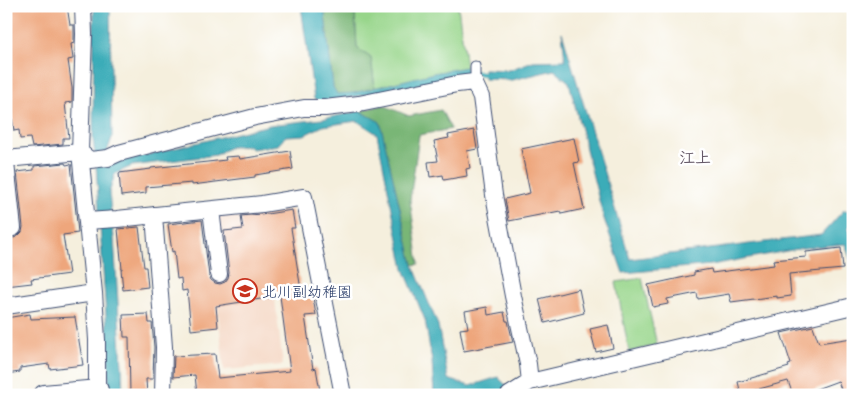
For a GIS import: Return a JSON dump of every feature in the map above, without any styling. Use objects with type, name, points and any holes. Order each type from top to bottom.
[{"type":"street","points":[[44,395],[97,392],[97,340],[85,156],[83,6]]},
{"type":"street","points":[[13,228],[6,161],[85,156],[108,158],[119,152],[255,117],[304,108],[360,104],[457,84],[475,75],[481,97],[494,195],[528,364],[519,389]]},
{"type":"street","points":[[90,221],[212,210],[304,197],[343,395]]},
{"type":"street","points":[[212,210],[219,274]]},
{"type":"street","points":[[154,215],[164,348],[163,395]]},
{"type":"street","points":[[6,306],[94,293]]},
{"type":"street","points":[[519,389],[853,306]]},
{"type":"shaded area","name":"北川副幼稚園","points":[[264,209],[283,365],[224,370],[209,217]]},
{"type":"green space","points":[[324,6],[363,6],[355,13],[357,48],[371,58],[375,88],[337,95],[333,87]]},
{"type":"green space","points":[[363,6],[458,6],[466,67],[375,88],[371,58],[357,48],[355,13]]},
{"type":"green space","points":[[383,105],[409,116],[441,110],[451,129],[419,135],[410,200],[419,264],[413,265],[380,122],[360,111]]},
{"type":"green space","points":[[642,278],[657,345],[629,352],[616,282]]},
{"type":"water","points":[[94,6],[110,6],[112,138],[107,152],[95,155],[93,140]]},
{"type":"water","points":[[301,6],[324,6],[333,87],[337,94],[354,93],[466,67],[468,76],[325,102],[314,99]]},
{"type":"water","points":[[562,32],[630,259],[821,235],[843,211],[853,209],[853,225],[848,227],[853,242],[853,267],[845,244],[803,248],[711,265],[623,273],[603,216],[569,82],[554,70],[512,80],[484,79],[484,69],[509,70],[533,61],[565,60]]},
{"type":"water","points":[[360,111],[380,122],[413,265],[438,325],[448,379],[470,386],[498,377],[509,388],[495,395],[434,395],[432,361],[425,320],[404,269],[377,134],[357,121],[323,126],[304,135],[286,136],[278,145],[252,149],[248,146],[230,147],[216,155],[132,166],[115,174],[109,193],[114,238],[123,395],[109,395],[108,347],[96,165],[134,158],[270,125],[322,119]]},
{"type":"building","points":[[6,6],[67,6],[70,25],[74,25],[74,43],[71,44],[73,59],[68,60],[72,102],[65,103],[69,138],[63,138],[63,144],[32,147],[30,138],[20,139],[19,130],[14,131],[6,75]]},
{"type":"building","points":[[474,130],[477,149],[467,151],[470,168],[466,169],[467,176],[444,180],[443,175],[430,177],[428,162],[438,161],[434,141],[449,138],[448,135]]},
{"type":"building","points":[[574,138],[579,162],[574,163],[584,209],[561,214],[560,211],[509,221],[505,199],[530,193],[521,149]]},
{"type":"building","points":[[290,151],[293,169],[255,175],[255,177],[192,185],[192,183],[146,187],[146,193],[121,196],[119,173],[226,160],[225,157],[239,156],[240,159]]},
{"type":"building","points":[[65,163],[66,165],[71,164],[78,233],[63,235],[69,274],[31,279],[32,283],[6,286],[6,235],[14,238],[22,232],[23,227],[17,172],[34,170],[34,166]]},
{"type":"building","points":[[292,210],[295,228],[291,228],[301,290],[308,289],[308,293],[312,292],[316,315],[305,316],[313,369],[316,368],[320,391],[292,395],[197,395],[195,375],[173,377],[174,356],[215,354],[218,378],[290,371],[280,296],[216,306],[218,327],[191,330],[187,290],[182,291],[181,278],[177,279],[174,251],[172,252],[168,224],[202,220],[209,276],[215,283],[220,284],[225,282],[229,273],[224,231],[243,229],[241,216]]},
{"type":"building","points":[[139,227],[148,287],[123,290],[118,229]]},
{"type":"building","points":[[841,248],[843,269],[789,274],[791,296],[731,302],[729,294],[698,299],[697,293],[667,299],[668,304],[653,307],[648,285],[694,275],[694,272],[711,269],[712,273],[774,265],[773,260],[806,257],[806,252]]},
{"type":"building","points":[[579,289],[584,313],[545,323],[539,299]]},
{"type":"building","points":[[487,307],[488,315],[504,312],[513,342],[464,351],[460,329],[468,328],[465,311]]},
{"type":"building","points":[[30,314],[31,319],[75,317],[83,365],[50,369],[49,364],[20,368],[20,372],[6,374],[6,318]]},
{"type":"building","points":[[148,314],[149,323],[152,323],[154,347],[153,379],[146,379],[147,395],[130,395],[129,337],[124,337],[123,315]]},
{"type":"building","points":[[608,325],[613,348],[596,352],[590,329]]},
{"type":"building","points":[[813,326],[819,343],[852,338],[853,395],[843,395],[838,381],[800,395],[793,395],[788,381],[741,394],[738,382],[789,367],[788,365],[791,364],[781,333]]},
{"type":"waterway","points":[[461,73],[490,74]]},
{"type":"place","name":"北川副幼稚園","points":[[245,291]]},
{"type":"district","name":"江上","points":[[695,156]]}]
